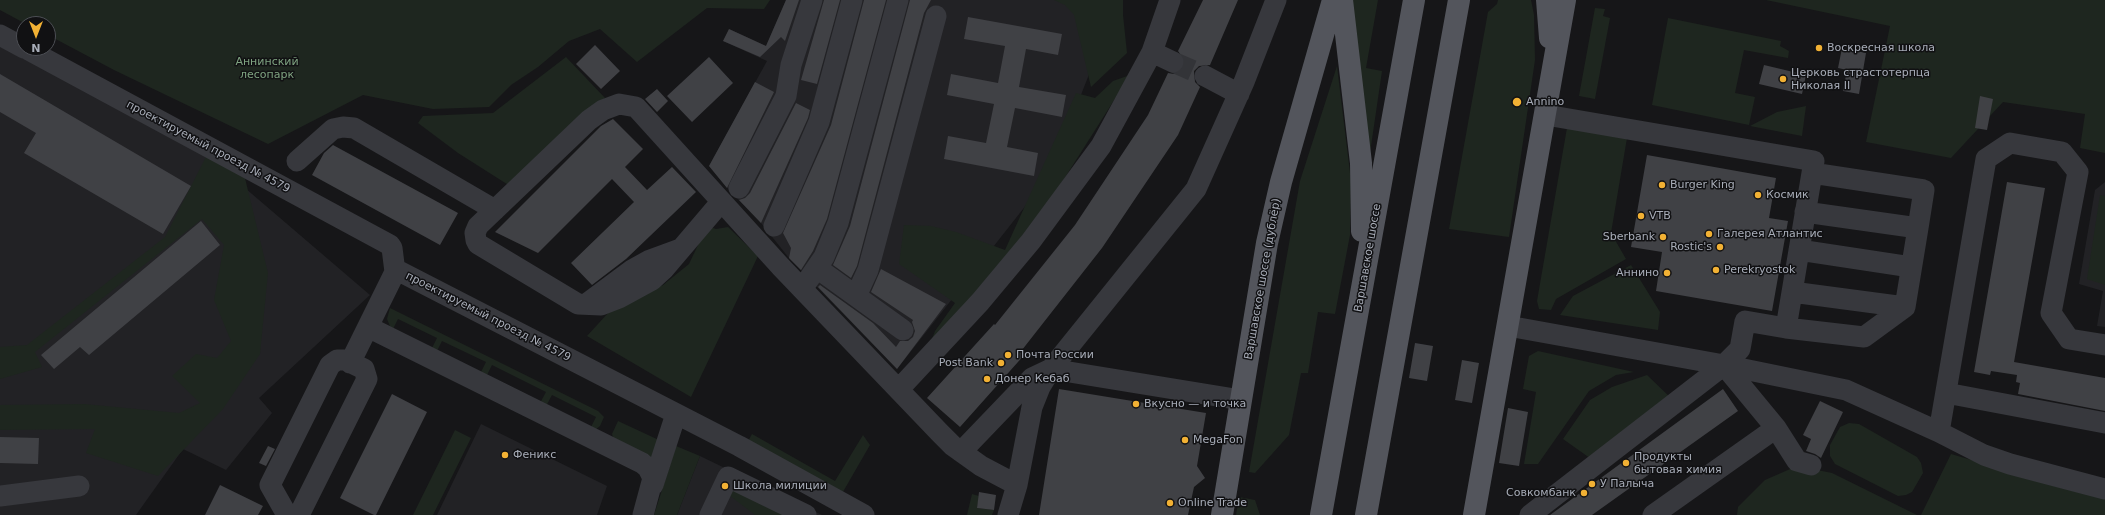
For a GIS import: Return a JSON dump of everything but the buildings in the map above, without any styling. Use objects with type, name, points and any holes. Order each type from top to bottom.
[{"type":"main road","name":"Варшавское шоссе (дублёр)","points":[[1222,515],[1234,399],[1267,243],[1279,189],[1333,0]]},
{"type":"main road","points":[[1342,0],[1361,163],[1363,223],[1357,316]]},
{"type":"main road","name":"Варшавское шоссе","points":[[1321,515],[1414,0]]},
{"type":"main road","points":[[1366,515],[1459,0]]},
{"type":"main road","points":[[1547,0],[1552,77]]},
{"type":"main road","points":[[1474,515],[1546,115],[1565,0]]},
{"type":"street","points":[[739,188],[786,96],[791,65],[812,0]]},
{"type":"street","points":[[774,226],[819,122],[852,0]]},
{"type":"street","points":[[802,289],[824,257],[838,223],[898,0]]},
{"type":"street","points":[[898,389],[980,302],[1031,240],[1101,146],[1152,52],[1170,0]]},
{"type":"street","points":[[961,452],[1043,375],[1196,189],[1239,94],[1276,0]]},
{"type":"street","points":[[856,296],[868,270],[936,16]]},
{"type":"street","name":"проектируемый проезд № 4579","points":[[0,35],[16,44]]},
{"type":"street","points":[[1152,52],[1173,62]]},
{"type":"street","name":"проектируемый проезд № 4579","points":[[39,56],[385,241],[392,248],[395,269],[676,414],[864,515]]},
{"type":"street","points":[[1205,76],[1239,94]]},
{"type":"street","points":[[721,202],[664,269],[652,280],[619,298],[601,304],[578,304],[566,298],[478,244],[476,233],[478,226],[589,120],[603,110],[619,104],[636,107],[763,248],[940,433],[961,452],[981,466],[1017,485]]},
{"type":"street","points":[[1546,115],[1814,160],[1786,328]]},
{"type":"street","points":[[297,161],[333,129],[343,127],[354,128],[495,210]]},
{"type":"street","points":[[1939,432],[1986,159],[2010,143],[2062,152],[2078,172],[2050,313],[2069,339],[2105,345]]},
{"type":"street","points":[[1530,515],[1724,365],[1740,349],[1745,321],[1786,328],[1864,337],[1905,307],[1924,190],[1812,173]]},
{"type":"street","points":[[1806,212],[1918,228]]},
{"type":"street","points":[[1799,250],[1911,267]]},
{"type":"street","points":[[817,268],[903,330]]},
{"type":"street","points":[[350,363],[395,269]]},
{"type":"street","points":[[1792,292],[1905,307]]},
{"type":"street","points":[[1508,326],[1724,365],[1846,390],[1939,432],[1984,455],[2010,464],[2105,488]]},
{"type":"street","points":[[368,327],[642,463],[652,473],[653,485]]},
{"type":"street","points":[[287,515],[270,485],[330,364],[340,360],[364,369],[367,379],[299,515]]},
{"type":"street","points":[[1724,365],[1776,428],[1797,461],[1811,465]]},
{"type":"street","points":[[1043,375],[1234,399]]},
{"type":"street","points":[[1043,375],[1096,385],[1117,394],[1132,396],[1148,394],[1207,402],[1234,399]]},
{"type":"street","points":[[1008,515],[1017,485],[1032,407],[1043,375]]},
{"type":"street","points":[[1946,393],[2105,423]]},
{"type":"street","points":[[643,515],[676,414]]},
{"type":"street","points":[[1653,515],[1776,428]]},
{"type":"street","points":[[710,515],[728,477],[806,515]]},
{"type":"street","points":[[0,496],[79,486]]},
{"type":"shaded area","points":[[786,0],[1111,0],[1088,77],[1049,176],[897,369],[789,258],[761,223],[729,190],[709,166],[767,61],[723,41],[729,29],[766,46]]},
{"type":"shaded area","points":[[0,44],[16,53],[16,56],[22,56],[210,158],[370,295],[259,398],[272,413],[226,470],[183,449],[136,515],[0,515]]},
{"type":"shaded area","points":[[2105,182],[2105,327],[2097,326],[2103,291],[2079,284],[2095,190]]},
{"type":"shaded area","name":"Феникс","points":[[481,424],[607,486],[597,515],[437,515]]},
{"type":"shaded area","name":"Школа милиции","points":[[700,456],[822,515],[677,515]]},
{"type":"green space","name":"Аннинский лесопарк","points":[[0,0],[770,0],[764,9],[707,8],[637,62],[600,29],[569,41],[538,67],[511,85],[489,107],[433,109],[363,95],[268,144],[114,70],[56,39],[56,16],[16,16],[16,19],[0,10]]},
{"type":"green space","points":[[1054,0],[1123,0],[1127,53],[1091,87],[1074,15],[1065,5]]},
{"type":"green space","points":[[1350,0],[1378,0],[1366,68],[1382,71],[1370,153]]},
{"type":"green space","points":[[1498,0],[1531,0],[1534,15],[1535,60],[1509,237],[1449,229],[1488,12],[1497,4]]},
{"type":"green space","points":[[1766,0],[2105,0],[2105,153],[2080,148],[2085,114],[2003,102],[1951,158],[1866,142],[1890,26]]},
{"type":"green space","points":[[1595,8],[1605,9],[1603,16],[1610,18],[1595,99],[1579,96]]},
{"type":"green space","points":[[1668,18],[1781,41],[1780,46],[1789,51],[1788,58],[1744,50],[1735,93],[1755,97],[1749,125],[1652,105]]},
{"type":"green space","points":[[566,57],[605,98],[510,186],[458,153],[418,123],[423,116],[493,113]]},
{"type":"green space","points":[[1337,66],[1351,181],[1350,235],[1335,314],[1318,312],[1308,373],[1301,373],[1289,435],[1255,473],[1249,472],[1300,181]]},
{"type":"green space","points":[[1130,75],[1052,198],[979,292],[932,339],[935,331],[955,303],[899,264],[904,225],[931,226],[956,232],[1005,250],[1076,93],[1095,98],[1113,81]]},
{"type":"green space","points":[[1806,106],[1802,136],[1750,126],[1777,112]]},
{"type":"green space","points":[[1568,122],[1628,132],[1611,233],[1626,259],[1556,299],[1551,310],[1539,309],[1537,301]]},
{"type":"green space","points":[[208,153],[244,174],[268,273],[260,354],[223,409],[158,476],[86,453],[95,429],[0,430],[0,405],[84,404],[179,413],[200,403],[172,376],[196,354],[217,358],[231,341],[214,300],[224,245],[202,219],[35,352],[42,367],[0,379],[0,347],[27,345],[165,237]]},
{"type":"green space","points":[[2100,195],[2105,196],[2105,285],[2087,279]]},
{"type":"green space","points":[[707,226],[716,229],[728,227],[758,256],[691,397],[587,336],[609,312],[663,285],[689,264]]},
{"type":"green space","points":[[1631,265],[1660,312],[1658,330],[1560,315],[1573,296]]},
{"type":"green space","points":[[390,308],[598,411],[604,417],[600,426],[595,430],[589,431],[596,417],[552,395],[545,408],[539,405],[546,392],[492,365],[486,377],[480,374],[486,362],[442,341],[436,353],[431,350],[437,338],[398,319],[392,331],[387,319]]},
{"type":"green space","points":[[1538,351],[1634,372],[1616,375],[1589,391],[1538,464],[1524,464],[1536,392],[1523,389],[1529,356]]},
{"type":"green space","points":[[1647,375],[1673,400],[1594,461],[1563,439],[1590,400],[1612,387]]},
{"type":"green space","points":[[618,421],[661,441],[654,462],[614,440],[612,434]]},
{"type":"green space","points":[[1849,423],[1859,424],[1917,457],[1921,463],[1923,473],[1912,492],[1906,495],[1898,496],[1835,464],[1830,456],[1830,445],[1840,427]]},
{"type":"green space","points":[[455,430],[471,438],[433,515],[413,515]]},
{"type":"green space","points":[[752,434],[835,481],[863,435],[870,445],[840,497],[746,445]]},
{"type":"green space","points":[[676,446],[700,456],[677,515],[654,515]]},
{"type":"green space","points":[[1951,454],[2105,499],[2105,515],[1921,515]]},
{"type":"green space","points":[[1797,466],[1832,473],[1917,515],[1737,515],[1738,507],[1765,480]]},
{"type":"green space","points":[[733,486],[787,515],[755,515],[729,495]]},
{"type":"green space","points":[[972,494],[979,496],[977,508],[994,510],[992,515],[967,515]]},
{"type":"green space","points":[[1239,497],[1255,500],[1260,515],[1236,515]]},
{"type":"tunnel","points":[[1173,62],[1205,76]]},
{"type":"place","name":"Воскресная школа","points":[[1819,48]]},
{"type":"place","name":"Церковь страстотерпца Николая II","points":[[1783,79]]},
{"type":"place","name":"Annino","points":[[1517,102]]},
{"type":"place","name":"Burger King","points":[[1662,185]]},
{"type":"place","name":"Космик","points":[[1758,195]]},
{"type":"place","name":"VTB","points":[[1641,216]]},
{"type":"place","name":"Галерея Атлантис","points":[[1709,234]]},
{"type":"place","name":"Sberbank","points":[[1663,237]]},
{"type":"place","name":"Rostic's","points":[[1720,247]]},
{"type":"place","name":"Perekryostok","points":[[1716,270]]},
{"type":"place","name":"Аннино","points":[[1667,273]]},
{"type":"place","name":"Почта России","points":[[1008,355]]},
{"type":"place","name":"Post Bank","points":[[1001,363]]},
{"type":"place","name":"Донер Кебаб","points":[[987,379]]},
{"type":"place","name":"Вкусно — и точка","points":[[1136,404]]},
{"type":"place","name":"MegaFon","points":[[1185,440]]},
{"type":"place","name":"Феникс","points":[[505,455]]},
{"type":"place","name":"Продукты бытовая химия","points":[[1626,463]]},
{"type":"place","name":"У Палыча","points":[[1592,484]]},
{"type":"place","name":"Школа милиции","points":[[725,486]]},
{"type":"place","name":"Совкомбанк","points":[[1584,493]]},
{"type":"place","name":"Online Trade","points":[[1170,503]]}]
